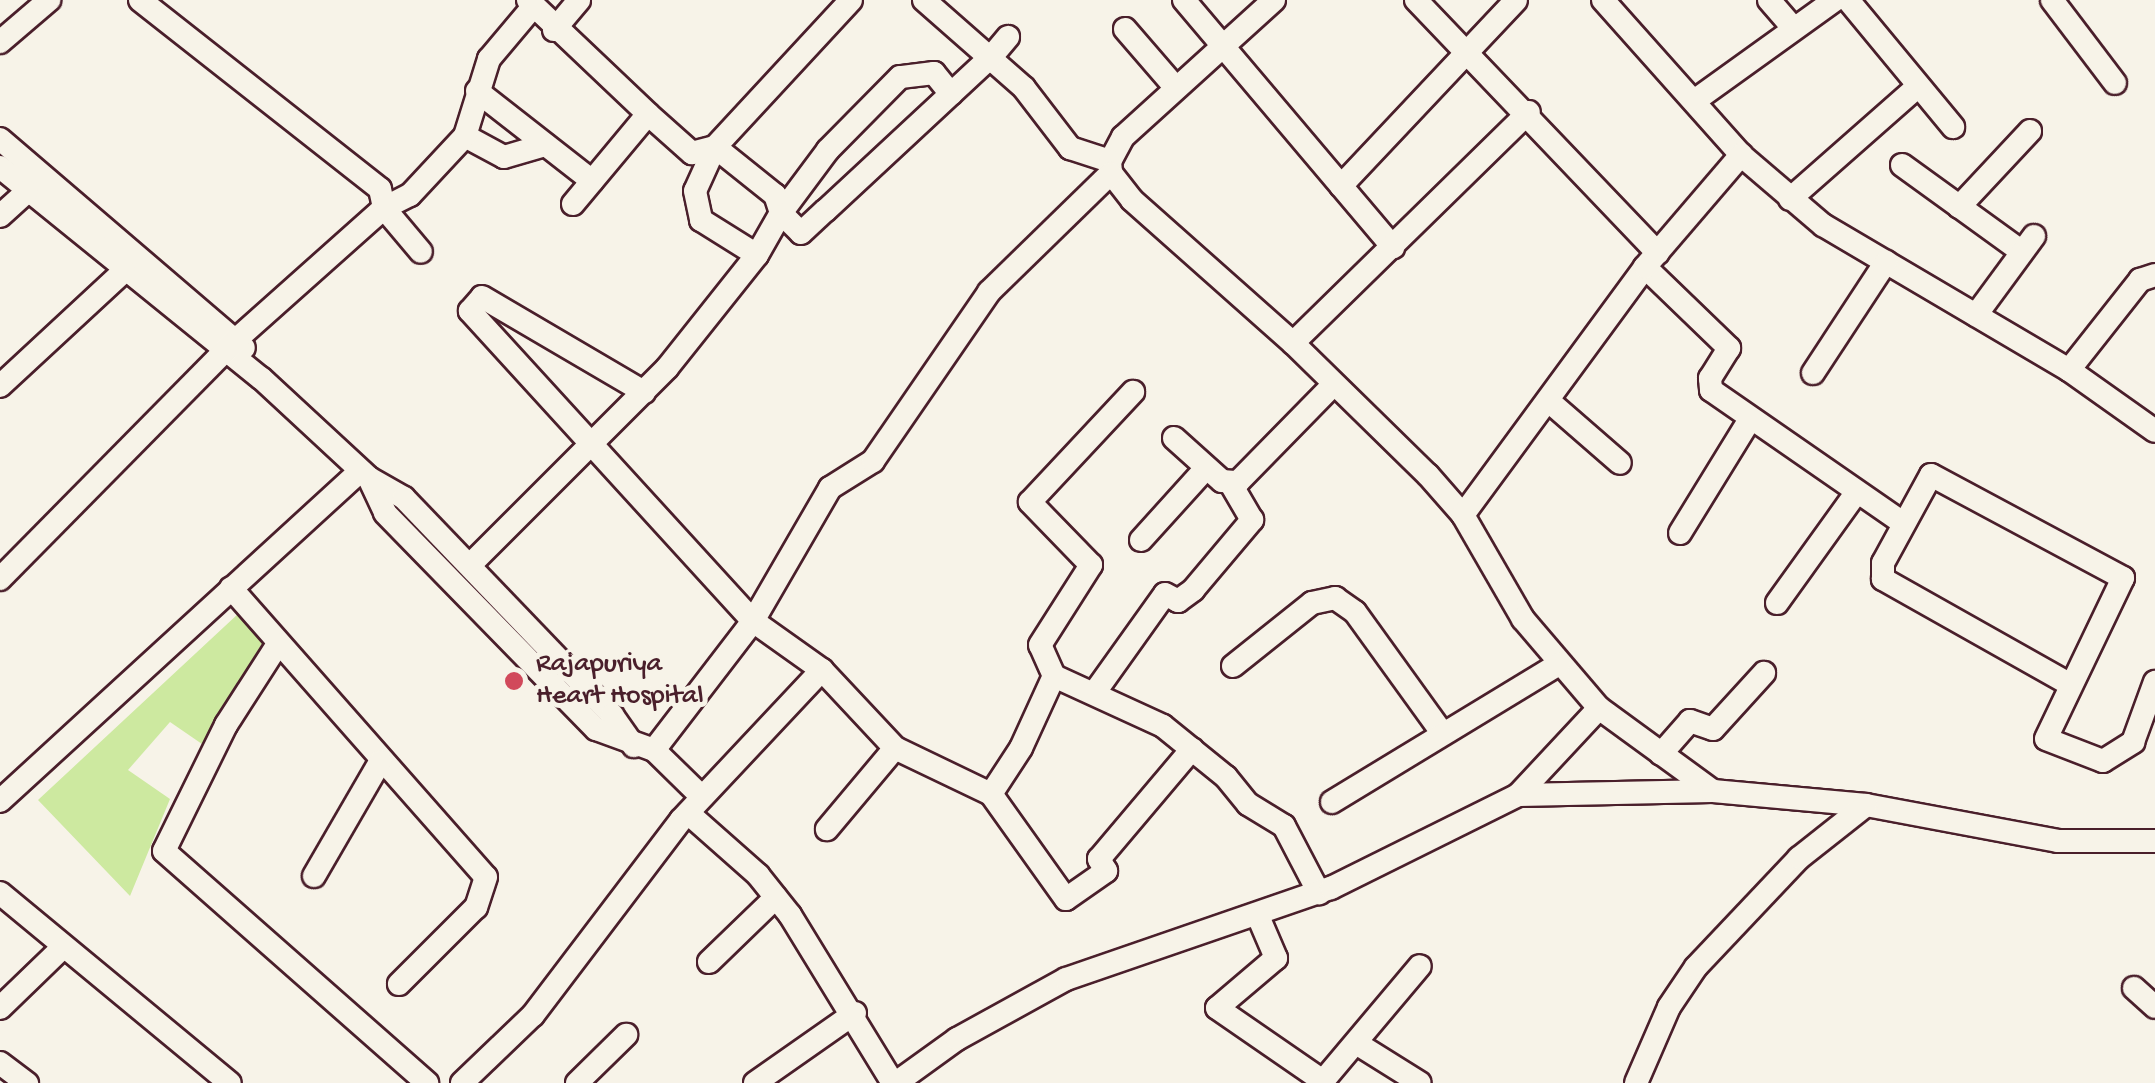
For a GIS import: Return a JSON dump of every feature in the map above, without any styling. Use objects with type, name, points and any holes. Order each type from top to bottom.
[{"type":"street","points":[[0,42],[49,0]]},
{"type":"street","points":[[140,0],[380,189],[384,208],[421,252]]},
{"type":"street","points":[[554,30],[579,0]]},
{"type":"street","points":[[757,255],[701,220],[696,191],[715,147],[852,0]]},
{"type":"street","points":[[924,0],[992,56],[1070,148],[1110,167],[1132,200],[1293,343],[1463,516],[1523,619],[1599,708],[1713,790]]},
{"type":"street","points":[[1184,0],[1393,247]]},
{"type":"street","points":[[644,748],[753,621],[830,488],[873,461],[988,292],[1110,167],[1124,138],[1274,0]]},
{"type":"street","points":[[1416,0],[1530,112],[1729,348],[1709,385],[1750,419],[1903,523]]},
{"type":"street","points":[[1341,186],[1516,0]]},
{"type":"street","points":[[1603,0],[1697,99],[1741,156],[1790,199],[1886,262],[2069,370],[2155,430]]},
{"type":"street","points":[[1768,0],[1793,28]]},
{"type":"street","points":[[1697,99],[1836,0]]},
{"type":"street","points":[[1848,0],[1953,127]]},
{"type":"street","points":[[2052,0],[2115,83]]},
{"type":"street","points":[[0,579],[232,346],[384,208],[410,195],[465,136],[489,59],[530,4],[692,153],[715,147]]},
{"type":"street","points":[[1125,29],[1176,88]]},
{"type":"street","points":[[715,147],[775,194],[781,214],[801,233],[1008,37]]},
{"type":"street","points":[[470,565],[644,392],[757,255],[781,214],[828,150],[900,77],[934,73],[951,94]]},
{"type":"street","points":[[1790,199],[1918,86]]},
{"type":"street","points":[[477,91],[592,181]]},
{"type":"street","points":[[1293,343],[1530,112]]},
{"type":"street","points":[[572,204],[648,114]]},
{"type":"street","points":[[1959,207],[2030,132]]},
{"type":"street","points":[[465,136],[504,157],[545,145]]},
{"type":"street","points":[[0,140],[232,346],[364,475],[404,498],[644,748],[776,897],[855,1013],[894,1083],[957,1039],[1066,979],[1152,946],[1258,916],[1319,893],[1518,795],[1599,708]]},
{"type":"street","points":[[1463,516],[1551,403],[1652,260],[1741,156]]},
{"type":"street","points":[[1902,165],[1959,207],[2028,244],[1976,315]]},
{"type":"street","points":[[0,167],[124,271],[232,346]]},
{"type":"street","points":[[0,216],[27,192]]},
{"type":"street","points":[[1813,373],[1886,262]]},
{"type":"street","points":[[0,386],[124,271]]},
{"type":"street","points":[[2069,370],[2140,280],[2155,274]]},
{"type":"street","points":[[644,392],[482,297],[470,311],[753,621],[822,670],[895,748],[991,794],[1066,898],[1106,871],[1099,859],[1192,749]]},
{"type":"street","points":[[1231,484],[1246,476],[1334,384]]},
{"type":"street","points":[[1133,392],[1030,502],[1091,564],[1040,645],[1054,676],[1163,726],[1248,804],[1284,826],[1319,893]]},
{"type":"street","points":[[1551,403],[1620,463]]},
{"type":"street","points":[[1680,533],[1750,419]]},
{"type":"street","points":[[1095,692],[1164,594],[1178,601],[1193,590],[1252,520],[1231,484],[1206,468],[1174,438]]},
{"type":"street","points":[[1141,540],[1206,468]]},
{"type":"street","points":[[0,801],[231,588],[364,475]]},
{"type":"street","points":[[364,475],[385,513],[596,729],[644,748]]},
{"type":"street","points":[[2071,685],[1888,586],[1880,571],[1926,479],[1937,476],[2123,578],[2046,739],[2103,761],[2133,742],[2155,682]]},
{"type":"street","points":[[1776,603],[1856,493]]},
{"type":"street","points":[[231,588],[380,762],[486,877],[476,908],[399,984]]},
{"type":"street","points":[[1233,666],[1312,603],[1335,598],[1355,612],[1444,734]]},
{"type":"street","points":[[278,644],[226,724],[164,852],[428,1083]]},
{"type":"street","points":[[1332,802],[1559,664]]},
{"type":"street","points":[[462,1083],[533,1015],[695,805],[822,670]]},
{"type":"street","points":[[1661,754],[1684,724],[1713,729],[1764,673]]},
{"type":"street","points":[[991,794],[1021,748],[1054,676]]},
{"type":"street","points":[[827,830],[895,748]]},
{"type":"street","points":[[314,876],[380,762]]},
{"type":"street","points":[[1518,795],[1713,790],[1866,806],[2058,840],[2155,841]]},
{"type":"street","points":[[1636,1083],[1669,1007],[1696,967],[1798,858],[1866,806]]},
{"type":"street","points":[[0,893],[61,949],[230,1083]]},
{"type":"street","points":[[708,962],[776,897]]},
{"type":"street","points":[[1258,916],[1276,958],[1217,1008],[1323,1081],[1420,966]]},
{"type":"street","points":[[0,1008],[61,949]]},
{"type":"street","points":[[2134,988],[2155,1007]]},
{"type":"street","points":[[755,1083],[855,1013]]},
{"type":"street","points":[[578,1083],[626,1035]]},
{"type":"street","points":[[1356,1043],[1420,1083]]},
{"type":"street","points":[[0,1063],[27,1083]]},
{"type":"green space","points":[[239,613],[264,640],[202,744],[170,722],[128,770],[170,799],[130,896],[38,800]]},
{"type":"place","name":"Rajapuriya Heart Hospital","points":[[514,681]]}]
